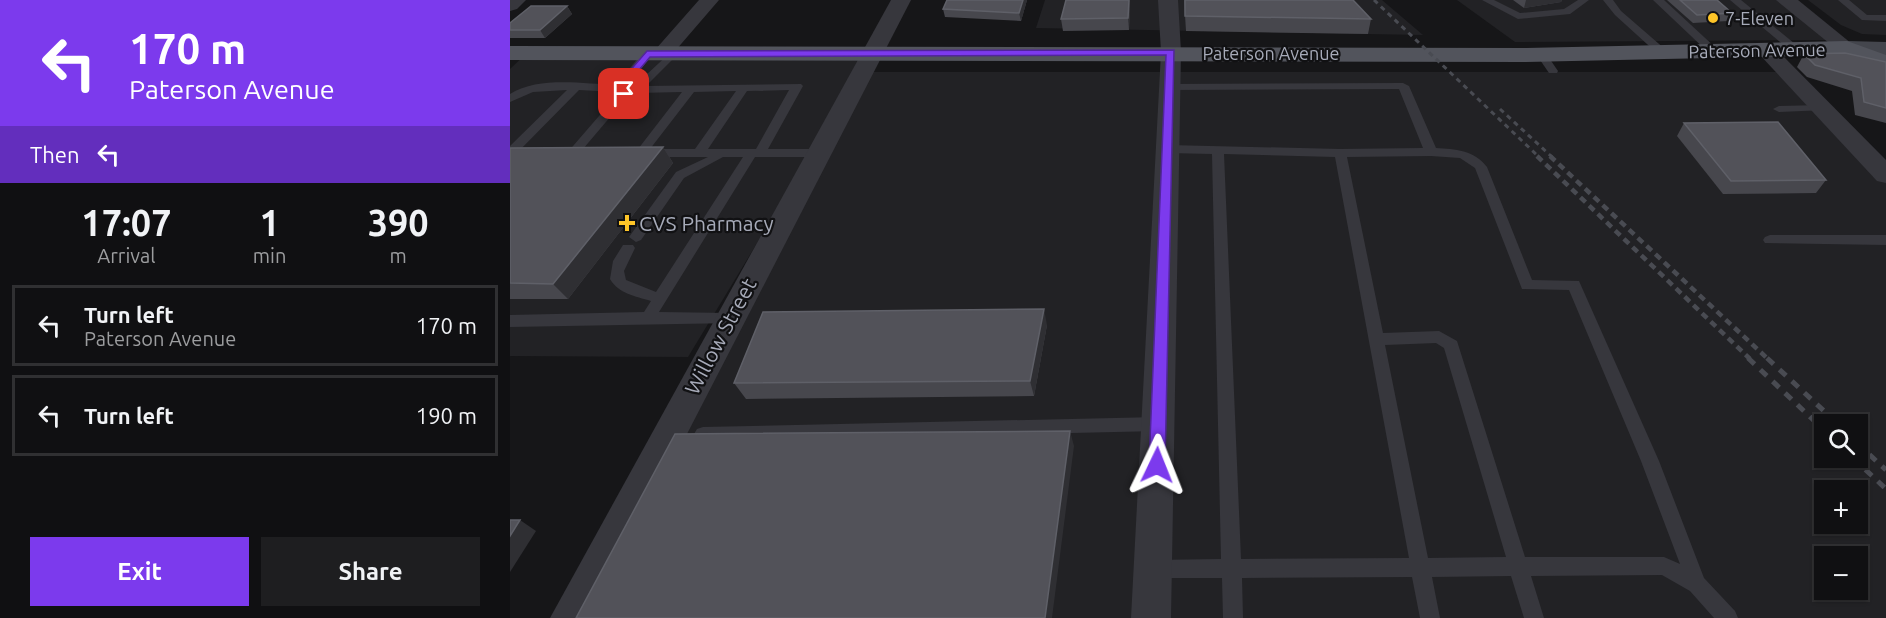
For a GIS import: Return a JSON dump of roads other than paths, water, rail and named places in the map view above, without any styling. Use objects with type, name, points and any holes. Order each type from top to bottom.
[{"type":"main road","name":"Paterson Avenue","points":[[510,53],[871,55],[1171,52],[1547,63],[1662,52],[1847,48],[1886,63]]},
{"type":"street","points":[[510,5],[516,0]]},
{"type":"street","points":[[660,54],[709,0]]},
{"type":"street","name":"Willow Street","points":[[570,618],[900,0]]},
{"type":"street","points":[[1151,618],[1171,52],[1168,0]]},
{"type":"street","points":[[1786,0],[1847,48],[1886,49]]},
{"type":"street","points":[[1766,50],[1886,175]]},
{"type":"lane","points":[[1487,0],[1518,16],[1567,12],[1584,0]]},
{"type":"lane","points":[[1608,0],[1618,14],[1662,52]]},
{"type":"lane","points":[[1658,0],[1713,51]]},
{"type":"lane","points":[[1735,0],[1796,50]]},
{"type":"lane","points":[[1843,0],[1865,18],[1886,18]]},
{"type":"lane","points":[[626,91],[660,54]]},
{"type":"lane","points":[[596,153],[568,153],[660,54]]},
{"type":"lane","points":[[510,99],[517,92],[531,88],[626,91],[797,86],[648,318]]},
{"type":"lane","points":[[1169,87],[1403,86],[1431,152]]},
{"type":"lane","points":[[699,153],[744,87]]},
{"type":"lane","points":[[531,153],[510,153],[575,88]]},
{"type":"lane","points":[[690,88],[636,153],[818,153]]},
{"type":"lane","points":[[1779,109],[1822,108]]},
{"type":"lane","points":[[1168,149],[1340,153],[1431,152],[1463,154],[1476,160],[1481,167],[1527,285],[1574,285],[1650,461],[1697,584]]},
{"type":"lane","points":[[1218,150],[1233,618]]},
{"type":"lane","points":[[660,299],[621,285],[615,277],[616,267],[680,175],[726,153]]},
{"type":"lane","points":[[1340,153],[1430,618]]},
{"type":"lane","points":[[1770,240],[1886,240]]},
{"type":"lane","points":[[510,321],[729,319]]},
{"type":"lane","points":[[1375,339],[1439,337],[1451,345],[1534,618]]},
{"type":"lane","points":[[667,435],[1159,424]]},
{"type":"lane","points":[[1153,569],[1664,566],[1697,584],[1728,618]]},
{"type":"railway","points":[[1374,0],[1539,157]]},
{"type":"railway","points":[[1500,109],[1552,157]]},
{"type":"railway","points":[[1537,156],[1750,359]]},
{"type":"railway","points":[[1550,156],[1768,359]]},
{"type":"railway","points":[[1748,358],[1814,421]]},
{"type":"railway","points":[[1767,358],[1827,414]]},
{"type":"railway","points":[[1868,453],[1886,470]]},
{"type":"railway","points":[[1864,468],[1886,489]]},
{"type":"place","name":"7-Eleven","points":[[1713,18]]},
{"type":"place","name":"CVS Pharmacy","points":[[627,223]]}]
